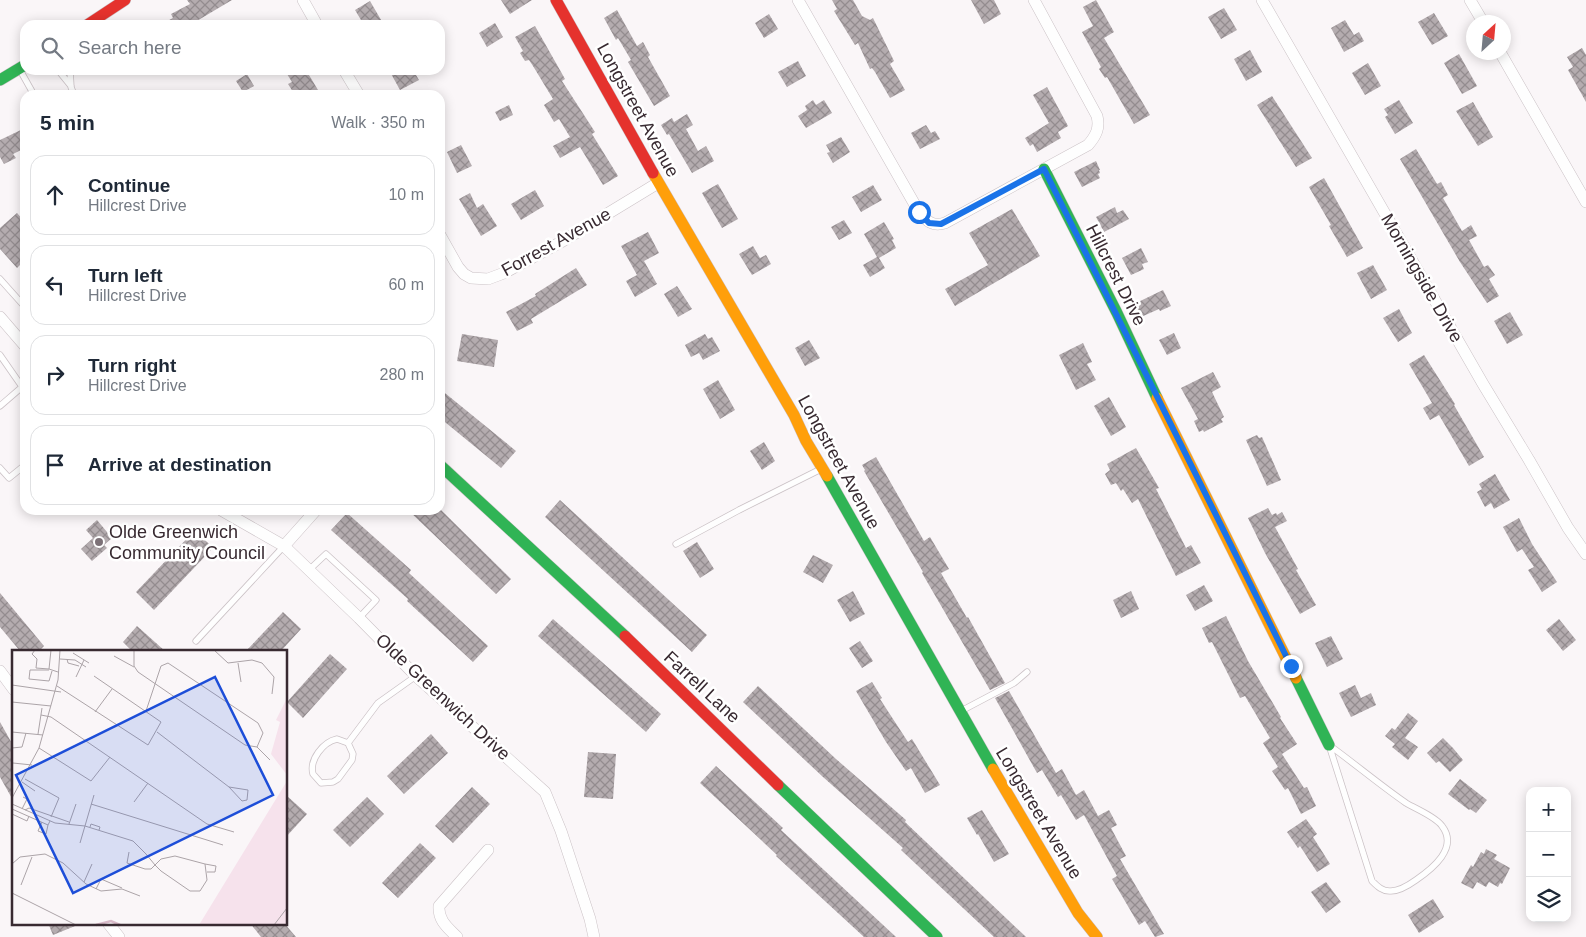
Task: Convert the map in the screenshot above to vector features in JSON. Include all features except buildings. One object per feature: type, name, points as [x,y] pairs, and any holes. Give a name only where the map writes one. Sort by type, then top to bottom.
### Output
[{"type":"street","points":[[95,20],[125,0]]},
{"type":"street","points":[[303,0],[315,20]]},
{"type":"street","name":"Longstreet Avenue","points":[[556,0],[658,182],[794,415],[806,441],[823,468],[959,712],[1063,889],[1078,913],[1097,937]]},
{"type":"street","points":[[798,0],[919,212],[929,223],[934,225],[945,223],[1088,145],[1094,138],[1098,129],[1098,120],[1036,1]]},
{"type":"street","name":"Morningside Drive","points":[[1262,0],[1483,384],[1568,528],[1586,554]]},
{"type":"street","points":[[1470,0],[1479,15]]},
{"type":"street","points":[[1505,60],[1586,202]]},
{"type":"street","points":[[0,80],[20,68]]},
{"type":"street","points":[[347,75],[356,90]]},
{"type":"street","name":"Hillcrest Drive","points":[[1044,169],[1330,745]]},
{"type":"street","name":"Forrest Avenue","points":[[445,244],[458,268],[464,274],[471,278],[488,279],[504,273],[561,242],[658,182]]},
{"type":"street","points":[[1,320],[20,339]]},
{"type":"street","name":"Farrell Lane","points":[[445,470],[552,568],[937,937]]},
{"type":"street","name":"Olde Greenwich Drive","points":[[230,515],[284,546],[416,676],[545,792],[561,831],[590,919],[594,937]]},
{"type":"street","points":[[284,546],[312,515]]},
{"type":"street","points":[[0,671],[12,687]]},
{"type":"street","points":[[456,937],[441,920],[438,913],[439,906],[488,850]]},
{"type":"street","points":[[109,924],[119,937]]},
{"type":"lane","points":[[25,75],[32,90]]},
{"type":"lane","points":[[62,75],[72,90]]},
{"type":"lane","points":[[70,75],[71,87]]},
{"type":"lane","points":[[0,279],[20,302]]},
{"type":"lane","points":[[0,355],[20,385]]},
{"type":"lane","points":[[0,406],[20,391]]},
{"type":"lane","points":[[0,468],[9,478],[20,469]]},
{"type":"lane","points":[[676,544],[823,468]]},
{"type":"lane","points":[[196,641],[284,546]]},
{"type":"lane","points":[[309,570],[326,554],[376,600],[359,618]]},
{"type":"lane","points":[[959,712],[1014,683],[1027,672]]},
{"type":"lane","points":[[348,743],[378,703],[416,676]]},
{"type":"lane","points":[[337,739],[348,743],[353,754],[352,760],[338,779],[327,784],[321,783],[312,774],[312,762],[326,744],[337,739]]},
{"type":"lane","points":[[1330,745],[1406,803],[1441,824],[1446,832],[1446,851],[1441,860],[1410,884],[1393,892],[1385,891],[1372,881],[1330,745]]},
{"type":"traffic: fast","points":[[0,80],[20,68]]},
{"type":"traffic: fast","points":[[1044,169],[1117,313],[1157,398]]},
{"type":"traffic: fast","points":[[445,470],[625,636]]},
{"type":"traffic: fast","points":[[827,476],[993,769]]},
{"type":"traffic: fast","points":[[1296,678],[1329,745]]},
{"type":"traffic: fast","points":[[778,785],[937,937]]},
{"type":"traffic: slow","points":[[653,173],[794,415],[806,441],[827,476]]},
{"type":"traffic: slow","points":[[1157,398],[1296,678]]},
{"type":"traffic: slow","points":[[993,769],[1078,913],[1097,937]]},
{"type":"traffic: jam","points":[[95,20],[125,0]]},
{"type":"traffic: jam","points":[[556,0],[653,173]]},
{"type":"traffic: jam","points":[[625,636],[778,785]]},
{"type":"place","name":"Olde Greenwich Community Council","points":[[99,542]]},
{"type":"route","points":[[919,212],[929,223],[934,225],[945,223],[1044,169],[1291,666]]}]
